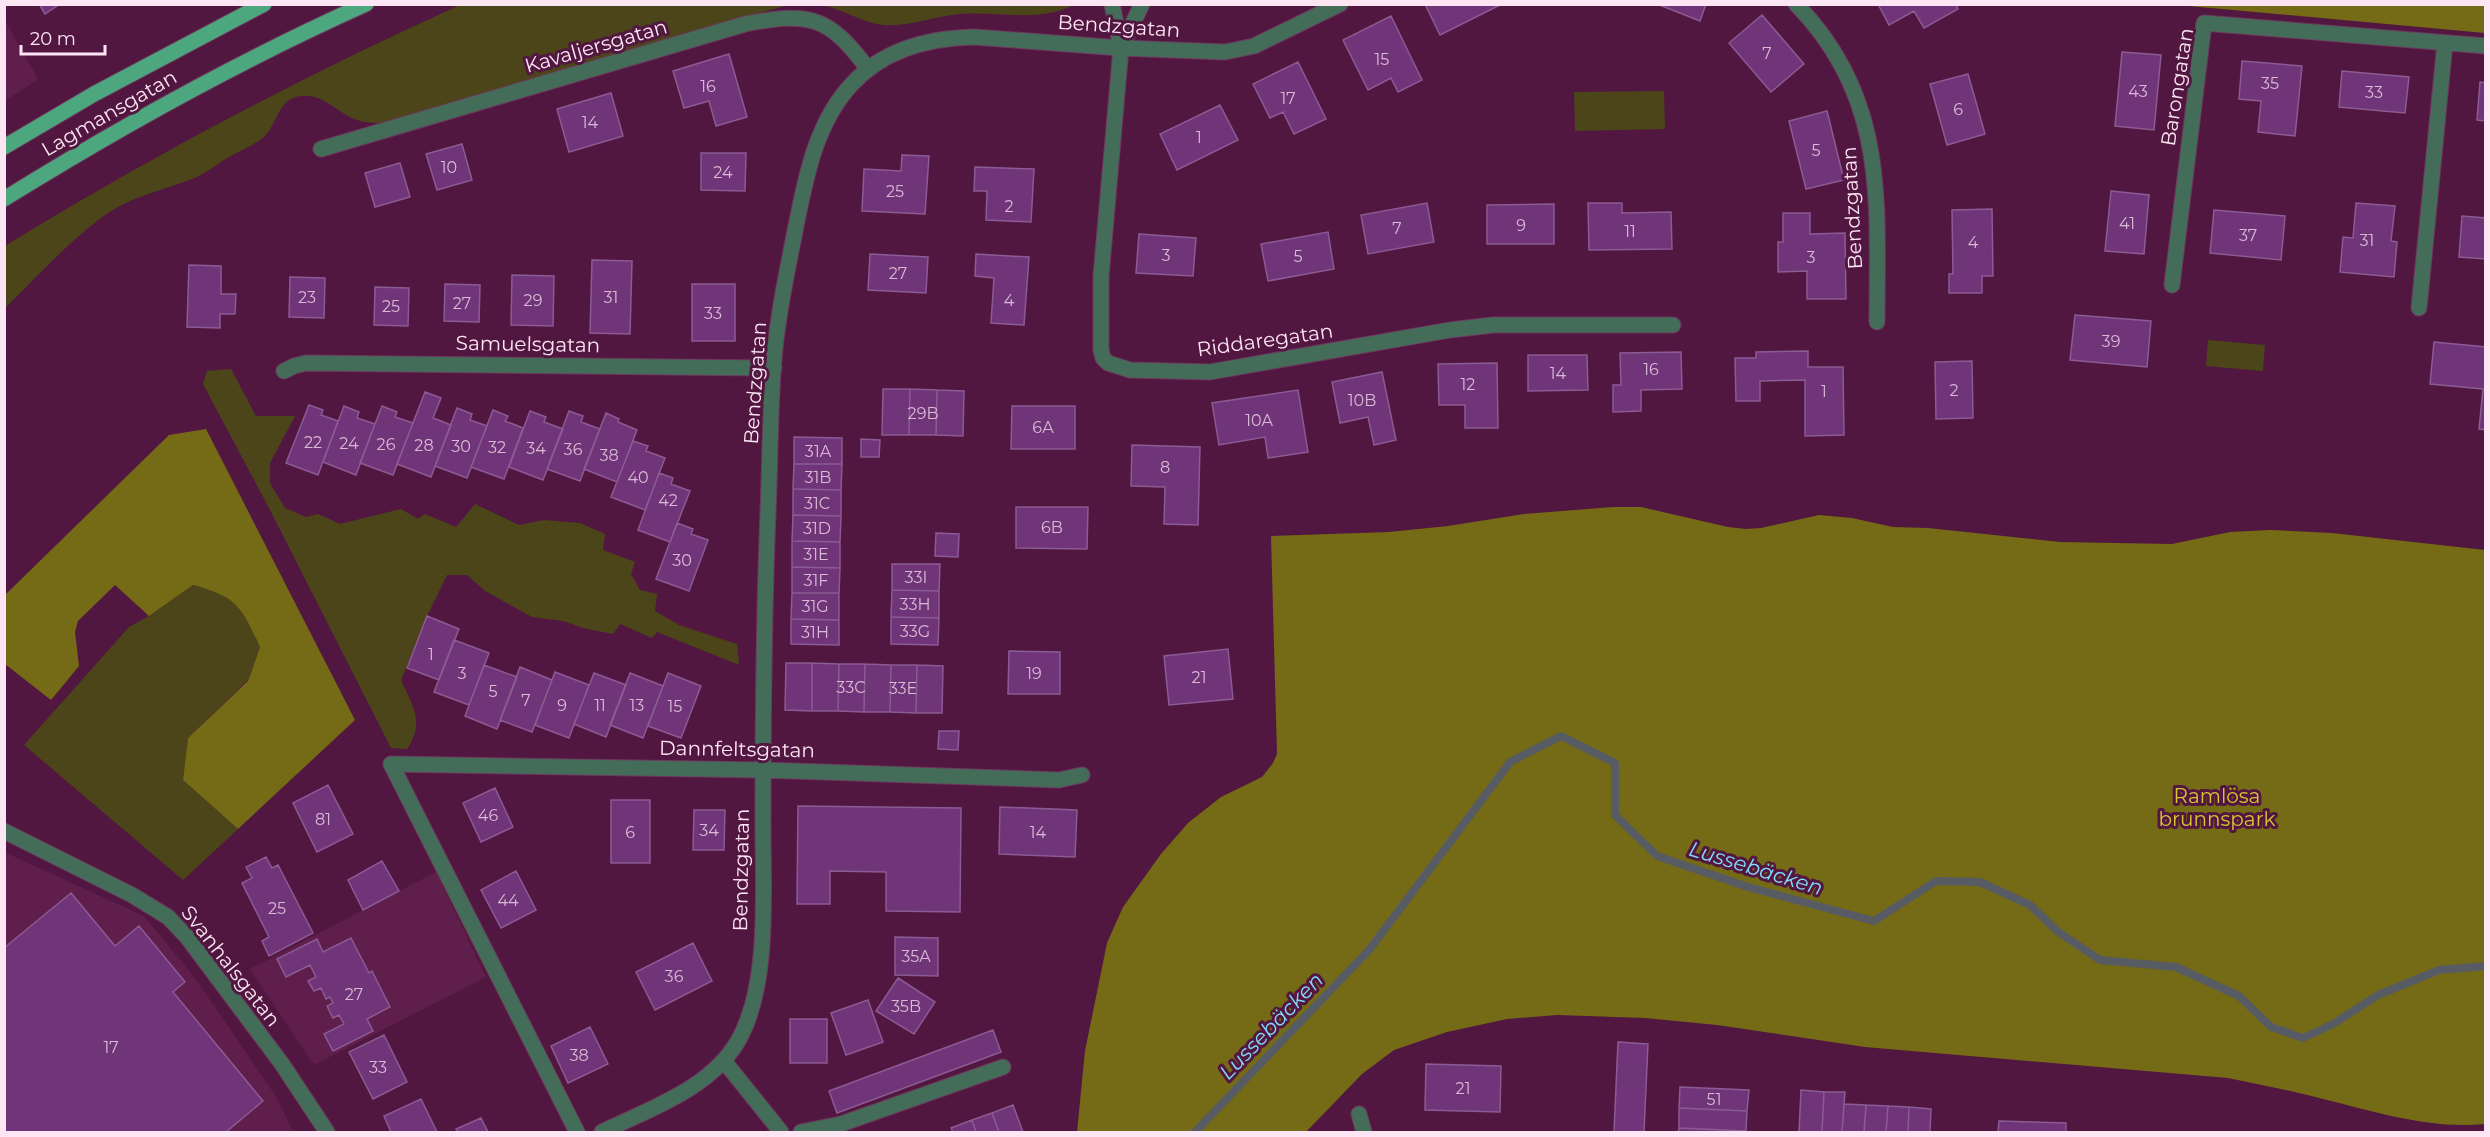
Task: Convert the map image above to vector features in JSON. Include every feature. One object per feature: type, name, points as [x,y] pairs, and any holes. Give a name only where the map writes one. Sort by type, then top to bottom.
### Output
[{"type":"main road","name":"Lagmansgatan","points":[[4,147],[94,94],[264,4]]},
{"type":"main road","name":"Lagmansgatan","points":[[4,199],[57,166],[190,91],[366,4]]},
{"type":"street","name":"Riddaregatan","points":[[1112,4],[1121,48],[1101,276],[1101,350],[1103,358],[1108,363],[1130,370],[1210,372],[1450,330],[1493,325],[1673,325]]},
{"type":"street","name":"Riddaregatan","points":[[1121,48],[1142,4]]},
{"type":"street","name":"Bendzgatan","points":[[602,1132],[688,1088],[724,1061],[737,1041],[756,991],[762,918],[764,608],[774,368],[787,276],[805,179],[814,150],[837,104],[850,85],[868,69],[892,53],[920,43],[948,38],[974,37],[1121,48],[1225,52],[1254,46],[1340,4]]},
{"type":"street","name":"Bendzgatan","points":[[1796,4],[1814,23],[1843,68],[1864,119],[1871,144],[1877,215],[1877,322]]},
{"type":"street","name":"Kavaljersgatan","points":[[321,149],[745,24],[782,17],[815,21],[836,32],[849,44],[868,69]]},
{"type":"street","name":"Barongatan","points":[[2172,285],[2204,23],[2486,46]]},
{"type":"street","points":[[2419,308],[2445,43]]},
{"type":"street","name":"Samuelsgatan","points":[[284,371],[306,363],[774,368]]},
{"type":"street","name":"Dannfeltsgatan","points":[[577,1132],[391,764],[763,770],[1059,780],[1082,775]]},
{"type":"street","name":"Svanhalsgatan","points":[[4,831],[132,895],[168,917],[187,937],[282,1064],[327,1132]]},
{"type":"street","points":[[724,1061],[782,1132]]},
{"type":"street","points":[[801,1132],[841,1124],[1003,1067]]},
{"type":"street","points":[[1359,1114],[1364,1132]]},
{"type":"shaded area","points":[[460,5],[788,5],[385,123],[354,119],[323,100],[309,96],[293,98],[281,108],[266,135],[255,143],[197,177],[135,199],[102,217],[58,255],[5,308],[5,246],[116,180],[228,118]]},
{"type":"shaded area","points":[[822,5],[1074,5],[1046,14],[975,13],[883,25],[868,22]]},
{"type":"shaded area","points":[[4,19],[38,79],[5,101],[4,101]]},
{"type":"shaded area","points":[[1664,91],[1665,129],[1575,131],[1574,92]]},
{"type":"shaded area","points":[[2208,340],[2265,345],[2263,371],[2206,366]]},
{"type":"shaded area","points":[[231,369],[256,416],[295,416],[270,463],[270,483],[285,508],[306,517],[318,514],[340,524],[401,509],[418,519],[425,514],[456,527],[475,504],[519,525],[544,520],[580,523],[605,534],[603,550],[635,562],[631,574],[640,590],[657,594],[655,611],[679,625],[737,644],[739,665],[657,632],[652,638],[620,624],[613,634],[563,621],[532,617],[485,591],[467,575],[447,575],[427,616],[401,680],[415,714],[415,731],[407,749],[391,748],[203,384],[207,371]]},
{"type":"shaded area","points":[[193,585],[220,594],[236,605],[248,622],[260,647],[248,680],[188,738],[183,780],[238,829],[183,880],[24,745],[129,627]]},
{"type":"shaded area","points":[[4,852],[144,916],[195,978],[277,1098],[293,1132],[5,1132]]},
{"type":"shaded area","points":[[436,872],[486,977],[314,1065],[250,969]]},
{"type":"green space","points":[[2178,5],[2485,5],[2485,33]]},
{"type":"green space","points":[[206,429],[355,720],[238,829],[183,780],[188,738],[248,681],[260,647],[248,622],[229,599],[193,585],[149,616],[115,585],[78,621],[75,632],[79,666],[51,700],[5,664],[5,595],[169,435]]},
{"type":"green space","name":"Ramlösa brunnspark","points":[[1641,507],[1746,529],[1761,528],[1819,515],[1852,518],[1893,527],[1928,528],[2060,542],[2172,544],[2230,532],[2270,530],[2332,533],[2485,550],[2485,1124],[2446,1124],[2408,1119],[2228,1078],[1865,1047],[1717,1025],[1645,1018],[1557,1015],[1507,1019],[1447,1032],[1394,1050],[1362,1074],[1306,1132],[1077,1132],[1085,1051],[1107,943],[1123,907],[1161,854],[1188,823],[1221,797],[1262,777],[1277,754],[1271,536],[1389,532],[1448,526],[1524,514]]},
{"type":"building","points":[[39,4],[60,4],[45,14]]},
{"type":"building","points":[[1425,4],[1502,4],[1440,35]]},
{"type":"building","points":[[1657,4],[1706,4],[1700,21]]},
{"type":"building","points":[[1878,4],[1956,4],[1958,9],[1924,28],[1914,11],[1889,25]]},
{"type":"building","points":[[1762,15],[1804,64],[1771,92],[1729,43]]},
{"type":"building","points":[[1391,16],[1422,80],[1398,92],[1391,78],[1368,90],[1343,40]]},
{"type":"building","points":[[2122,52],[2161,55],[2154,130],[2115,126]]},
{"type":"building","points":[[729,54],[747,117],[716,126],[709,101],[684,108],[673,71]]},
{"type":"building","points":[[2242,61],[2302,66],[2295,136],[2258,132],[2261,101],[2239,99]]},
{"type":"building","points":[[1298,62],[1326,119],[1294,134],[1283,112],[1270,118],[1253,84]]},
{"type":"building","points":[[2342,71],[2409,77],[2405,113],[2339,107]]},
{"type":"building","points":[[1968,74],[1985,134],[1947,145],[1930,84]]},
{"type":"building","points":[[2480,82],[2486,83],[2486,121],[2477,120]]},
{"type":"building","points":[[611,93],[623,136],[569,152],[557,109]]},
{"type":"building","points":[[1220,105],[1238,140],[1177,170],[1160,134]]},
{"type":"building","points":[[1827,111],[1844,180],[1806,189],[1789,121]]},
{"type":"building","points":[[462,144],[472,180],[437,190],[426,154]]},
{"type":"building","points":[[701,153],[746,153],[745,191],[701,190]]},
{"type":"building","points":[[902,155],[929,156],[925,214],[862,211],[864,169],[901,171]]},
{"type":"building","points":[[400,163],[410,197],[375,207],[365,173]]},
{"type":"building","points":[[975,167],[1034,169],[1031,222],[986,220],[987,191],[974,191]]},
{"type":"building","points":[[2111,191],[2149,195],[2144,254],[2105,251]]},
{"type":"building","points":[[1427,203],[1434,242],[1368,254],[1361,215]]},
{"type":"building","points":[[1588,203],[1622,203],[1622,213],[1671,212],[1672,249],[1589,250]]},
{"type":"building","points":[[2356,203],[2395,206],[2391,241],[2397,242],[2394,277],[2340,272],[2343,237],[2353,238]]},
{"type":"building","points":[[1554,204],[1554,244],[1487,244],[1487,205]]},
{"type":"building","points":[[1992,209],[1993,276],[1982,276],[1982,293],[1949,293],[1949,274],[1953,274],[1952,210]]},
{"type":"building","points":[[2214,210],[2285,216],[2281,260],[2210,253]]},
{"type":"building","points":[[1783,213],[1810,213],[1810,234],[1845,233],[1846,299],[1807,299],[1807,271],[1778,272],[1778,242],[1783,242]]},
{"type":"building","points":[[2462,216],[2486,218],[2486,259],[2459,257]]},
{"type":"building","points":[[1328,232],[1334,269],[1268,281],[1261,244]]},
{"type":"building","points":[[1139,234],[1196,238],[1193,276],[1136,273]]},
{"type":"building","points":[[870,254],[928,257],[926,293],[868,290]]},
{"type":"building","points":[[976,254],[1029,257],[1024,325],[991,323],[994,278],[975,276]]},
{"type":"building","points":[[592,260],[632,261],[630,334],[590,333]]},
{"type":"building","points":[[189,265],[221,266],[221,294],[236,294],[235,314],[220,314],[220,328],[187,327]]},
{"type":"building","points":[[512,275],[554,276],[553,326],[511,325]]},
{"type":"building","points":[[290,277],[325,278],[324,318],[289,317]]},
{"type":"building","points":[[445,284],[480,285],[479,322],[444,321]]},
{"type":"building","points":[[692,284],[735,284],[735,341],[692,341]]},
{"type":"building","points":[[375,287],[409,288],[408,326],[374,325]]},
{"type":"building","points":[[2075,315],[2151,321],[2147,367],[2070,360]]},
{"type":"building","points":[[2434,342],[2486,347],[2486,430],[2479,429],[2483,389],[2430,384]]},
{"type":"building","points":[[1808,351],[1808,367],[1843,367],[1844,435],[1805,436],[1805,380],[1760,381],[1760,401],[1736,401],[1735,358],[1756,358],[1756,352]]},
{"type":"building","points":[[1681,352],[1682,389],[1641,390],[1641,411],[1613,412],[1613,385],[1621,385],[1620,353]]},
{"type":"building","points":[[1528,355],[1587,355],[1588,390],[1528,391]]},
{"type":"building","points":[[1972,361],[1973,418],[1936,419],[1935,362]]},
{"type":"building","points":[[1497,363],[1498,428],[1465,428],[1465,405],[1439,405],[1438,364]]},
{"type":"building","points":[[1382,372],[1396,440],[1374,445],[1368,417],[1340,423],[1332,382]]},
{"type":"building","points":[[883,389],[910,389],[909,435],[882,435]]},
{"type":"building","points":[[910,389],[937,390],[936,435],[909,435]]},
{"type":"building","points":[[937,390],[964,391],[963,436],[936,435]]},
{"type":"building","points":[[1298,390],[1308,452],[1268,458],[1265,437],[1219,445],[1212,403]]},
{"type":"building","points":[[425,392],[441,398],[433,418],[451,425],[431,477],[397,464]]},
{"type":"building","points":[[309,405],[323,410],[321,415],[338,421],[318,475],[286,463]]},
{"type":"building","points":[[344,406],[359,412],[357,418],[375,424],[356,475],[323,462]]},
{"type":"building","points":[[382,406],[397,412],[395,417],[413,423],[393,475],[360,463]]},
{"type":"building","points":[[1012,406],[1075,406],[1075,449],[1011,449]]},
{"type":"building","points":[[457,408],[472,414],[470,420],[487,426],[467,478],[435,466]]},
{"type":"building","points":[[493,410],[508,416],[505,421],[523,428],[504,479],[471,467]]},
{"type":"building","points":[[530,411],[546,417],[544,422],[563,429],[543,480],[509,467]]},
{"type":"building","points":[[569,411],[583,416],[581,422],[600,429],[580,481],[547,469]]},
{"type":"building","points":[[606,413],[619,419],[618,422],[637,430],[617,482],[584,469]]},
{"type":"building","points":[[794,437],[842,438],[842,464],[794,464]]},
{"type":"building","points":[[861,439],[880,440],[879,457],[861,457]]},
{"type":"building","points":[[633,441],[648,446],[646,451],[665,458],[645,510],[611,497]]},
{"type":"building","points":[[1132,445],[1200,447],[1198,525],[1164,524],[1165,487],[1131,486]]},
{"type":"building","points":[[794,464],[842,464],[841,490],[793,489]]},
{"type":"building","points":[[659,473],[673,478],[671,484],[690,491],[670,542],[638,530]]},
{"type":"building","points":[[793,489],[841,490],[841,516],[793,515]]},
{"type":"building","points":[[1016,507],[1088,507],[1087,549],[1016,548]]},
{"type":"building","points":[[793,515],[841,516],[840,542],[792,541]]},
{"type":"building","points":[[677,523],[693,529],[691,534],[708,540],[689,591],[656,579]]},
{"type":"building","points":[[936,533],[959,534],[958,557],[935,556]]},
{"type":"building","points":[[792,541],[840,542],[840,568],[792,567]]},
{"type":"building","points":[[892,564],[940,564],[939,591],[892,590]]},
{"type":"building","points":[[792,567],[840,568],[839,593],[792,593]]},
{"type":"building","points":[[892,590],[939,591],[939,618],[891,617]]},
{"type":"building","points":[[792,593],[839,593],[839,620],[791,619]]},
{"type":"building","points":[[427,616],[459,629],[439,680],[407,668]]},
{"type":"building","points":[[891,617],[939,618],[938,645],[891,644]]},
{"type":"building","points":[[791,619],[839,620],[839,645],[791,644]]},
{"type":"building","points":[[454,640],[489,653],[469,705],[434,692]]},
{"type":"building","points":[[1228,649],[1233,699],[1169,705],[1164,656]]},
{"type":"building","points":[[1009,651],[1060,652],[1060,694],[1008,694]]},
{"type":"building","points":[[786,663],[812,663],[812,711],[785,710]]},
{"type":"building","points":[[812,663],[839,664],[838,711],[812,711]]},
{"type":"building","points":[[839,664],[865,664],[864,712],[838,711]]},
{"type":"building","points":[[865,664],[891,665],[890,712],[864,712]]},
{"type":"building","points":[[484,665],[517,677],[497,729],[465,716]]},
{"type":"building","points":[[891,665],[917,665],[916,713],[890,712]]},
{"type":"building","points":[[917,665],[943,666],[942,713],[916,713]]},
{"type":"building","points":[[520,667],[552,680],[532,732],[500,720]]},
{"type":"building","points":[[555,672],[589,685],[569,738],[535,725]]},
{"type":"building","points":[[594,673],[626,685],[606,737],[574,724]]},
{"type":"building","points":[[630,673],[663,686],[643,738],[610,725]]},
{"type":"building","points":[[668,673],[701,686],[681,738],[648,726]]},
{"type":"building","points":[[939,731],[959,731],[958,750],[938,749]]},
{"type":"building","points":[[328,785],[353,834],[317,852],[293,803]]},
{"type":"building","points":[[495,788],[513,827],[481,842],[463,803]]},
{"type":"building","points":[[611,800],[650,800],[650,863],[611,863]]},
{"type":"building","points":[[798,806],[961,808],[960,912],[886,911],[886,872],[830,871],[830,904],[797,904]]},
{"type":"building","points":[[1000,807],[1077,810],[1075,857],[999,854]]},
{"type":"building","points":[[694,810],[725,810],[724,850],[693,850]]},
{"type":"building","points":[[266,857],[272,868],[278,865],[313,933],[269,956],[262,941],[269,937],[242,883],[252,878],[246,867]]},
{"type":"building","points":[[382,861],[399,891],[363,910],[348,880]]},
{"type":"building","points":[[516,871],[536,910],[501,928],[481,890]]},
{"type":"building","points":[[71,893],[115,946],[139,926],[185,982],[173,992],[263,1101],[226,1132],[4,1132],[4,948]]},
{"type":"building","points":[[895,937],[938,938],[938,976],[895,975]]},
{"type":"building","points":[[351,938],[369,973],[372,971],[390,1007],[367,1019],[373,1031],[333,1051],[324,1034],[344,1024],[339,1015],[333,1018],[327,1006],[333,1003],[330,997],[326,999],[321,988],[314,991],[308,981],[316,977],[310,965],[286,977],[277,959],[317,939],[323,952]]},
{"type":"building","points":[[693,943],[712,981],[655,1010],[636,972]]},
{"type":"building","points":[[898,978],[935,1002],[914,1034],[876,1011]]},
{"type":"building","points":[[868,1000],[883,1042],[846,1055],[831,1013]]},
{"type":"building","points":[[790,1019],[827,1019],[827,1063],[790,1063]]},
{"type":"building","points":[[590,1027],[608,1064],[568,1083],[551,1046]]},
{"type":"building","points":[[993,1030],[1001,1052],[837,1113],[829,1091]]},
{"type":"building","points":[[384,1035],[407,1082],[373,1099],[349,1052]]},
{"type":"building","points":[[1618,1042],[1648,1044],[1644,1132],[1614,1132]]},
{"type":"building","points":[[1426,1064],[1501,1066],[1500,1112],[1425,1110]]},
{"type":"building","points":[[1680,1087],[1749,1090],[1747,1111],[1679,1108]]},
{"type":"building","points":[[1801,1090],[1824,1092],[1822,1132],[1799,1132]]},
{"type":"building","points":[[1824,1092],[1845,1092],[1842,1132],[1822,1132]]},
{"type":"building","points":[[421,1099],[437,1132],[391,1132],[384,1116]]},
{"type":"building","points":[[1844,1104],[1866,1105],[1864,1132],[1842,1132]]},
{"type":"building","points":[[1013,1105],[1023,1132],[999,1132],[992,1113]]},
{"type":"building","points":[[1866,1105],[1888,1106],[1886,1132],[1864,1132]]},
{"type":"building","points":[[1888,1106],[1909,1107],[1908,1132],[1886,1132]]},
{"type":"building","points":[[1909,1107],[1931,1109],[1930,1132],[1908,1132]]},
{"type":"building","points":[[1679,1108],[1747,1111],[1746,1131],[1679,1128]]},
{"type":"building","points":[[992,1113],[999,1132],[976,1132],[972,1120]]},
{"type":"building","points":[[481,1118],[488,1132],[458,1132],[456,1129]]},
{"type":"building","points":[[972,1120],[976,1132],[953,1132],[951,1128]]},
{"type":"building","points":[[1999,1121],[2066,1123],[2066,1132],[1998,1132]]},
{"type":"building","points":[[1679,1128],[1746,1131],[1746,1132],[1678,1132]]},
{"type":"waterway","name":"Lussebäcken","points":[[1195,1132],[1369,950],[1510,762],[1561,736],[1615,763],[1615,815],[1657,856],[1748,887],[1874,921],[1936,881],[1980,882],[2030,905],[2057,931],[2100,960],[2176,967],[2239,996],[2271,1027],[2303,1038],[2333,1024],[2378,995],[2439,970],[2486,966]]}]
